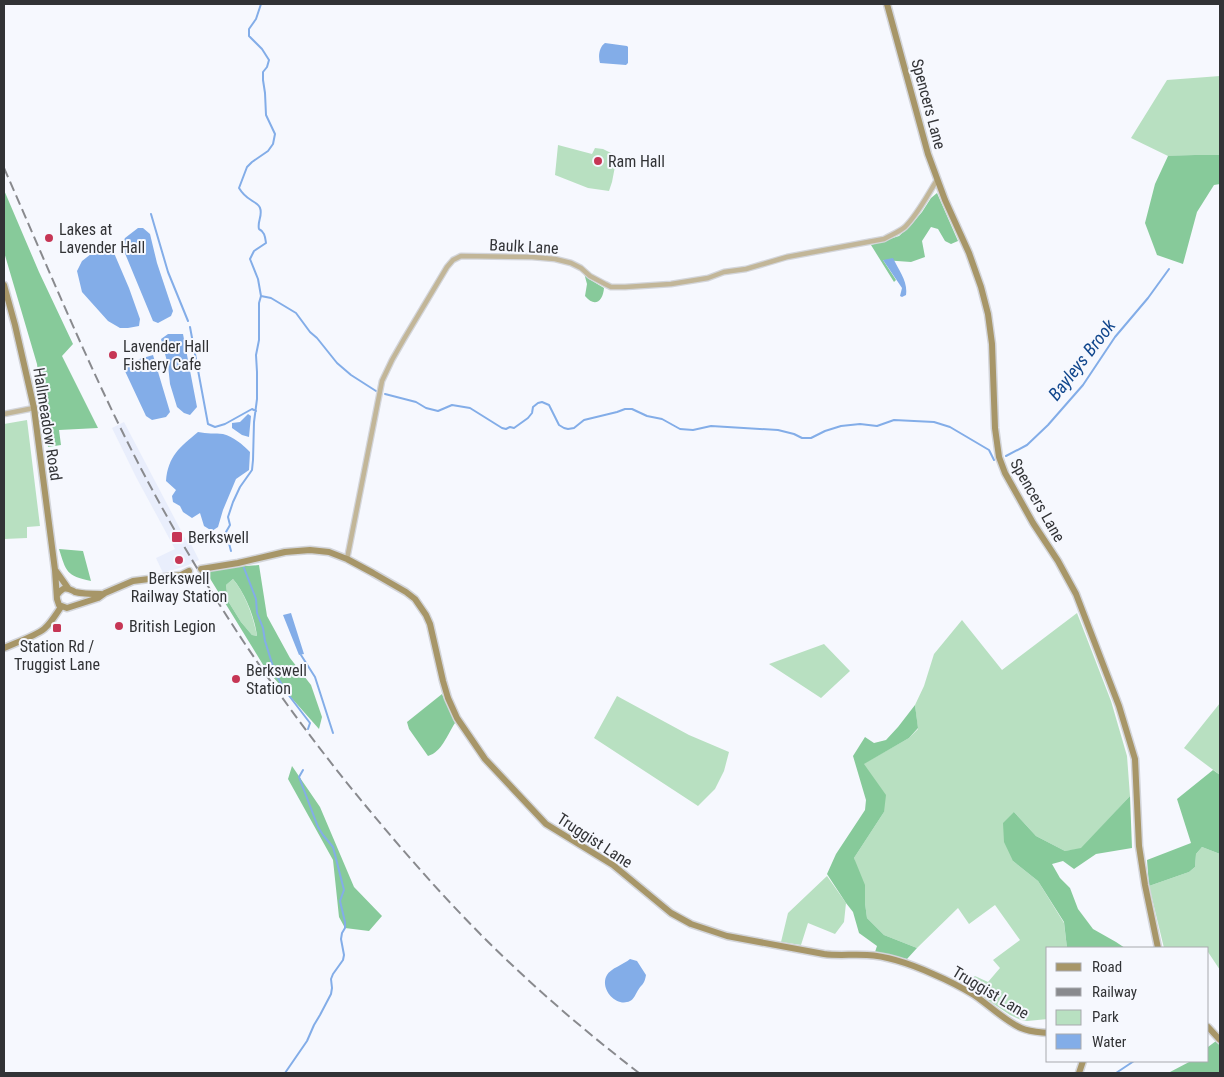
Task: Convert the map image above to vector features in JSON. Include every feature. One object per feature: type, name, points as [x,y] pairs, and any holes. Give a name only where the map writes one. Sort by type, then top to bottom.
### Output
[{"type":"street","name":"Spencers Lane","points":[[888,4],[928,154],[937,180],[969,253],[988,314],[992,344],[995,428],[999,457],[1004,473],[1076,594],[1118,706],[1134,759],[1139,846],[1158,947]]},
{"type":"street","name":"Baulk Lane","points":[[347,559],[382,381],[422,307],[447,267],[454,260],[461,256],[556,259],[572,263],[590,276],[611,286],[625,287],[671,284],[708,278],[724,272],[746,269],[787,257],[884,239],[897,233],[904,227],[920,208],[937,180]]},
{"type":"street","name":"Hallmeadow Road","points":[[4,284],[34,408],[57,595]]},
{"type":"street","points":[[4,414],[34,408]]},
{"type":"street","name":"Truggist Lane","points":[[201,569],[285,552],[310,550],[329,552],[374,573],[415,599],[426,615],[430,624],[448,698],[457,718],[485,759],[546,824],[613,865],[648,896],[671,913],[692,924],[727,936],[838,956],[868,955],[896,960],[932,973],[972,994],[1022,1029],[1046,1033]]},
{"type":"street","name":"Hallmeadow Road","points":[[55,570],[71,590]]},
{"type":"street","points":[[105,593],[96,594],[63,589],[57,595],[61,606],[67,608],[98,598],[133,581],[181,575],[189,571]]},
{"type":"street","points":[[71,590],[77,599],[74,605]]},
{"type":"street","points":[[4,648],[43,630],[61,606]]},
{"type":"street","points":[[1209,1028],[1220,1040]]},
{"type":"shaded area","points":[[124,422],[188,544],[191,544],[199,560],[163,573],[156,558],[175,549],[112,428]]},
{"type":"green space","points":[[1220,76],[1220,155],[1168,156],[1131,138],[1167,80]]},
{"type":"green space","points":[[558,145],[592,154],[595,148],[603,149],[617,156],[609,191],[588,188],[555,175]]},
{"type":"green space","points":[[1220,155],[1220,184],[1214,185],[1197,212],[1183,264],[1157,255],[1145,223],[1155,184],[1168,156]]},
{"type":"green space","points":[[4,190],[39,272],[73,344],[62,356],[98,428],[59,430],[61,445],[48,447],[37,364],[4,252]]},
{"type":"green space","points":[[937,193],[958,241],[951,244],[945,241],[938,229],[931,227],[922,241],[925,257],[911,262],[883,260],[896,280],[894,282],[871,245],[899,236],[911,225],[931,198]]},
{"type":"green space","points":[[584,273],[589,279],[604,288],[602,296],[598,301],[592,302],[585,296],[587,284]]},
{"type":"green space","points":[[27,420],[40,526],[27,527],[27,538],[4,539],[4,424]]},
{"type":"green space","points":[[59,549],[83,551],[91,581],[76,577],[68,571],[63,563]]},
{"type":"green space","points":[[259,565],[267,616],[290,658],[311,685],[322,717],[319,729],[265,668],[206,572]],"holes":[[[233,579],[242,591],[249,606],[257,636],[252,635],[241,622],[228,601],[226,585]]]},
{"type":"green space","points":[[233,579],[242,592],[248,606],[257,636],[252,635],[241,622],[228,601],[226,585]]},
{"type":"green space","points":[[1077,613],[1111,701],[1127,756],[1130,796],[1081,849],[1065,851],[1036,836],[1014,812],[1013,861],[1038,881],[1064,923],[1067,947],[1046,947],[1046,1019],[1021,1020],[1010,1015],[967,986],[975,976],[988,982],[1000,968],[993,960],[1020,940],[995,905],[969,924],[958,908],[917,948],[884,935],[867,918],[854,858],[884,812],[863,764],[909,738],[918,729],[915,705],[924,686],[934,654],[962,620],[1002,670]]},
{"type":"green space","points":[[824,644],[850,671],[821,698],[769,664]]},
{"type":"green space","points":[[442,694],[455,723],[441,747],[428,756],[409,729],[407,722]]},
{"type":"green space","points":[[617,696],[689,735],[729,752],[724,771],[715,789],[698,806],[594,738]]},
{"type":"green space","points":[[1220,703],[1220,775],[1184,748]]},
{"type":"green space","points":[[915,705],[918,728],[909,738],[864,764],[886,795],[884,812],[854,858],[865,885],[867,918],[884,935],[917,948],[907,959],[875,952],[877,946],[859,933],[853,912],[827,874],[836,854],[865,810],[866,800],[853,756],[865,737],[874,743],[886,740]]},
{"type":"green space","points":[[292,766],[320,807],[354,887],[382,916],[369,931],[345,928],[339,917],[333,860],[288,779]]},
{"type":"green space","points":[[1213,770],[1220,775],[1220,854],[1202,847],[1196,854],[1195,867],[1189,872],[1149,886],[1147,860],[1191,843],[1177,799]]},
{"type":"green space","points":[[1130,796],[1132,848],[1096,854],[1074,869],[1063,861],[1052,864],[1060,878],[1070,888],[1078,909],[1093,929],[1124,947],[1067,947],[1064,922],[1038,881],[1013,861],[1004,842],[1003,823],[1014,812],[1036,836],[1065,851],[1081,848]]},
{"type":"green space","points":[[1202,847],[1220,854],[1220,970],[1209,954],[1209,947],[1164,947],[1149,886],[1189,872],[1195,867],[1196,854]]},
{"type":"green space","points":[[827,876],[846,903],[844,922],[835,934],[808,923],[801,945],[781,942],[788,913]]},
{"type":"green space","points":[[1216,1041],[1220,1046],[1220,1073],[1142,1073],[1170,1072],[1189,1062],[1209,1062],[1209,1046]]},
{"type":"water","points":[[605,43],[627,46],[628,63],[626,65],[600,63],[601,47]]},
{"type":"water","points":[[138,228],[143,228],[150,234],[157,263],[173,311],[171,316],[158,323],[153,321],[122,244],[125,238]]},
{"type":"water","points":[[107,246],[114,253],[129,288],[140,319],[139,326],[120,328],[108,321],[82,292],[77,271],[82,261],[100,247]]},
{"type":"water","points":[[893,258],[906,285],[906,295],[902,297],[900,296],[902,288],[883,260]]},
{"type":"water","points":[[168,334],[183,334],[197,407],[190,415],[177,407],[170,384],[168,365],[161,339]]},
{"type":"water","points":[[153,355],[170,412],[166,417],[152,420],[146,416],[124,369],[126,363]]},
{"type":"water","points":[[248,414],[251,416],[249,437],[242,435],[232,428],[232,423],[240,422]]},
{"type":"water","points":[[198,432],[227,435],[238,441],[250,452],[249,470],[236,479],[218,527],[212,531],[204,526],[200,513],[192,518],[173,502],[172,496],[176,490],[166,481],[172,458]]},
{"type":"water","points":[[291,613],[304,654],[299,655],[283,615]]},
{"type":"water","points":[[630,959],[637,961],[646,975],[644,983],[630,1001],[619,1002],[610,996],[605,986],[605,980],[611,971]]},
{"type":"waterway","name":"Bayleys Brook","points":[[231,551],[226,532],[230,525],[228,517],[240,487],[252,470],[257,399],[256,355],[259,340],[259,303],[261,296],[258,279],[250,259],[254,251],[266,243],[264,233],[259,229],[261,211],[257,204],[241,192],[239,188],[247,167],[268,151],[273,144],[275,134],[266,115],[263,80],[263,72],[269,60],[262,49],[249,36],[249,29],[256,19],[261,4]]},
{"type":"waterway","points":[[151,214],[168,272],[188,321]]},
{"type":"waterway","name":"Bayleys Brook","points":[[1006,456],[1027,445],[1048,425],[1083,385],[1115,337],[1148,298],[1169,269]]},
{"type":"waterway","name":"Bayleys Brook","points":[[261,296],[271,298],[296,313],[337,363],[351,375],[376,391]]},
{"type":"waterway","points":[[190,327],[208,424],[215,427],[225,424],[252,409],[256,411]]},
{"type":"waterway","name":"Bayleys Brook","points":[[385,394],[416,402],[426,408],[438,411],[452,405],[470,408],[506,429],[514,428],[528,418],[532,413],[533,407],[542,402],[549,405],[559,425],[568,429],[574,428],[584,420],[625,409],[632,409],[647,416],[662,419],[680,429],[693,430],[711,426],[778,430],[802,438],[811,438],[841,426],[860,424],[877,426],[894,420],[934,422],[950,427],[989,450],[994,460]]},
{"type":"waterway","points":[[244,568],[256,599],[257,613],[275,673],[287,693],[310,723],[308,729]]},
{"type":"waterway","points":[[301,655],[315,677],[333,733]]},
{"type":"waterway","points":[[285,1073],[307,1041],[331,994],[331,979],[343,960],[344,955],[341,939],[345,922],[340,901],[344,890],[333,847],[318,827],[299,777],[303,770]]},
{"type":"waterway","points":[[1116,1073],[1132,1062]]},
{"type":"railway","points":[[4,168],[90,364],[127,442],[196,567],[278,692],[370,811],[421,870],[492,946],[542,993],[639,1073]]},
{"type":"place","name":"Ram Hall","points":[[598,161]]},
{"type":"place","name":"Lakes at Lavender Hall","points":[[49,238]]},
{"type":"place","name":"Lavender Hall Fishery Cafe","points":[[113,355]]},
{"type":"place","name":"Berkswell","points":[[177,537]]},
{"type":"place","name":"Berkswell Railway Station","points":[[179,560]]},
{"type":"place","name":"British Legion","points":[[119,626]]},
{"type":"place","name":"Station Rd / Truggist Lane","points":[[57,628]]},
{"type":"place","name":"Berkswell Station","points":[[236,679]]}]
